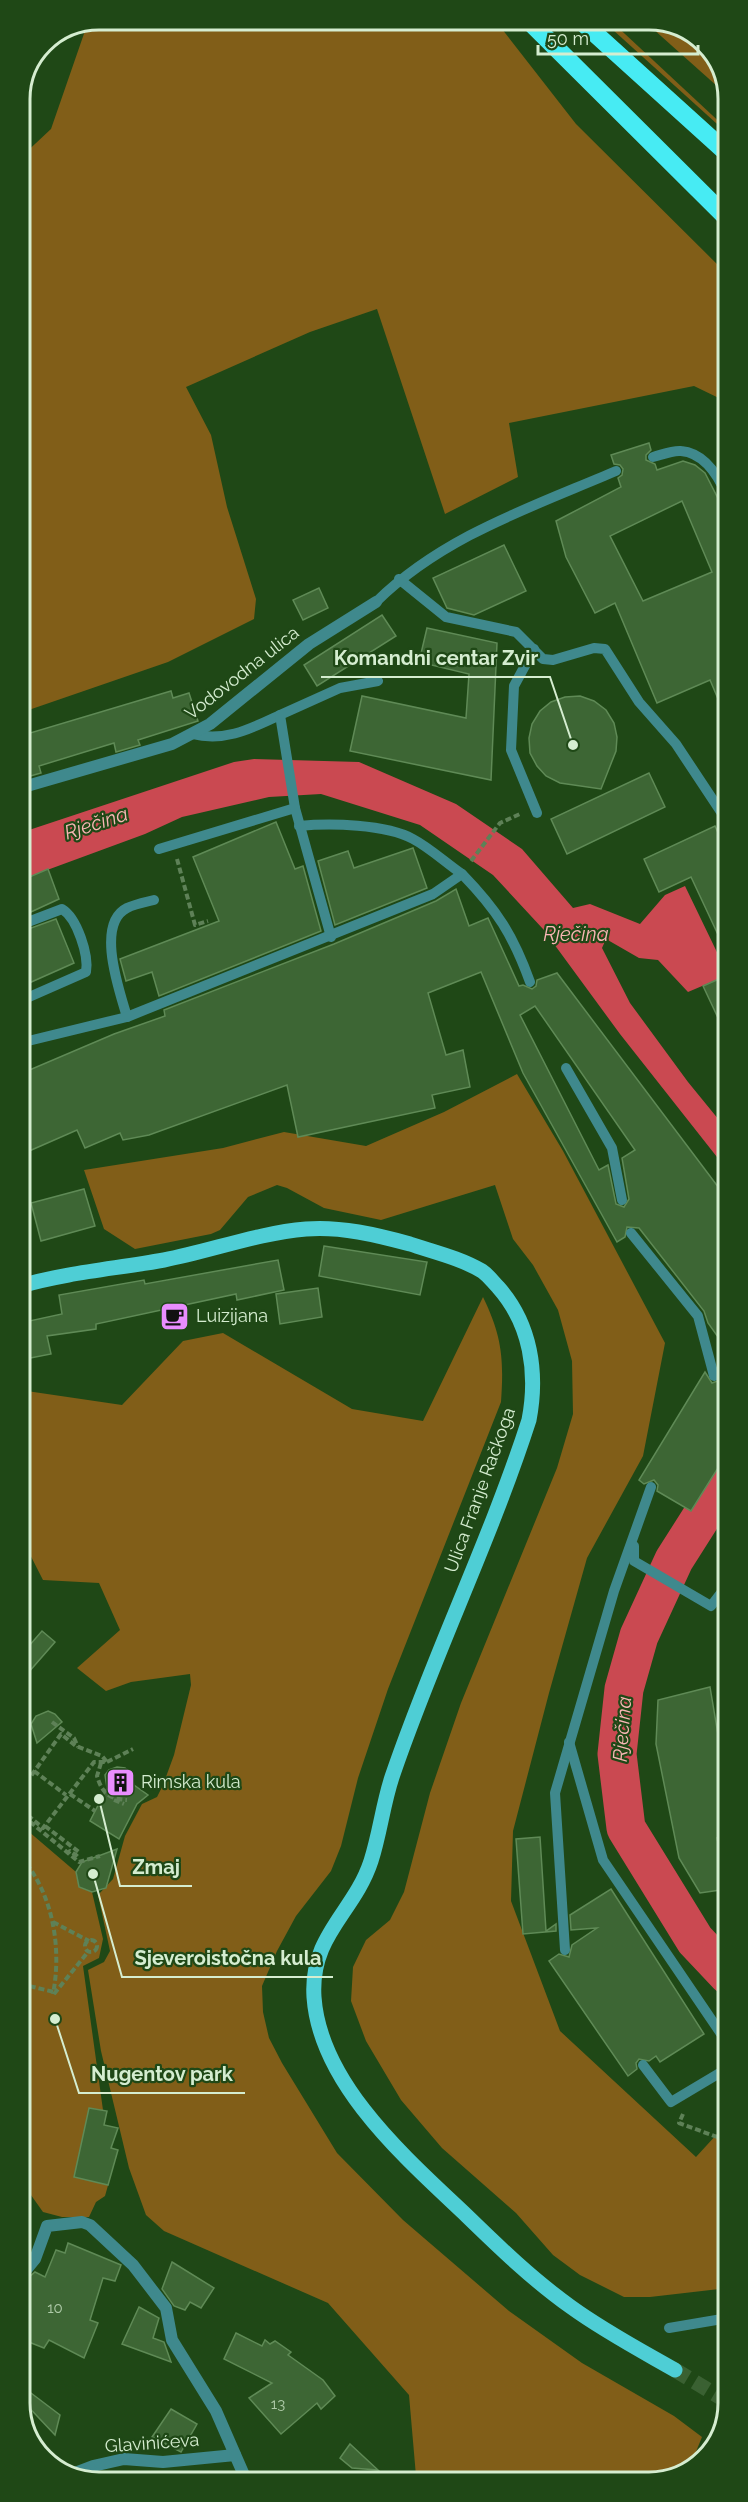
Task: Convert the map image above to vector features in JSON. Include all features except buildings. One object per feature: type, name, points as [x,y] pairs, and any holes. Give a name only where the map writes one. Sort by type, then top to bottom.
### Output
[{"type":"highway","points":[[538,30],[718,209]]},
{"type":"highway","points":[[591,30],[718,145]]},
{"type":"main road","name":"Ulica Franje Račkoga","points":[[30,1283],[65,1274],[207,1252],[263,1236],[307,1228],[344,1230],[391,1239],[454,1257],[484,1272],[516,1312],[531,1356],[534,1381],[529,1420],[391,1779],[369,1866],[353,1897],[327,1933],[318,1959],[314,1986],[318,2024],[347,2084],[376,2127],[418,2171],[539,2284],[582,2315],[675,2370]]},
{"type":"street","name":"Vodovodna ulica","points":[[30,785],[172,744],[192,734],[309,644],[376,602]]},
{"type":"street","points":[[30,2265],[35,2259],[47,2226],[82,2222],[103,2235],[133,2265],[166,2308],[172,2340],[216,2411],[243,2472]]},
{"type":"street","name":"Glavinićeva","points":[[82,2470],[124,2459],[163,2462],[235,2455]]},
{"type":"lane","points":[[653,457],[681,451],[700,458],[718,475]]},
{"type":"lane","points":[[376,602],[399,579],[466,535],[616,471]]},
{"type":"lane","points":[[399,579],[446,617],[516,632],[543,658],[553,660],[594,648],[605,649],[639,702],[676,744],[718,807]]},
{"type":"lane","points":[[534,649],[514,686],[511,750],[537,813]]},
{"type":"lane","points":[[192,734],[213,739],[252,729],[340,688],[378,681]]},
{"type":"lane","points":[[280,715],[299,826],[331,937]]},
{"type":"lane","points":[[159,849],[295,808]]},
{"type":"lane","points":[[299,826],[321,824],[369,827],[412,838],[462,874],[504,923],[517,945],[530,982]]},
{"type":"lane","points":[[30,1041],[127,1017],[331,937],[433,894],[462,874]]},
{"type":"lane","points":[[127,1017],[111,959],[111,936],[117,919],[125,908],[154,900]]},
{"type":"lane","points":[[30,921],[62,909],[69,914],[88,961],[86,972],[30,997]]},
{"type":"lane","points":[[566,1068],[612,1148],[622,1200]]},
{"type":"lane","points":[[631,1233],[698,1316],[714,1376]]},
{"type":"lane","points":[[565,1950],[555,1793],[614,1591],[651,1488]]},
{"type":"lane","points":[[635,1535],[634,1561],[711,1606],[718,1597]]},
{"type":"lane","points":[[569,1742],[603,1860],[718,2028]]},
{"type":"lane","points":[[643,2065],[671,2102],[718,2074]]},
{"type":"lane","points":[[669,2328],[718,2320]]},
{"type":"path","points":[[462,874],[500,823],[517,814],[537,813]]},
{"type":"path","points":[[173,844],[195,925],[208,921]]},
{"type":"path","points":[[52,1722],[74,1738],[78,1746]]},
{"type":"path","points":[[30,1777],[61,1734],[78,1746],[102,1756],[104,1763],[98,1776],[100,1784],[111,1798],[126,1802]]},
{"type":"path","points":[[45,1826],[94,1762],[104,1763],[123,1756],[133,1749]]},
{"type":"path","points":[[34,1771],[95,1812]]},
{"type":"path","points":[[30,1818],[79,1852],[76,1855],[69,1852]]},
{"type":"path","points":[[30,1821],[79,1862],[100,1856]]},
{"type":"path","points":[[30,1871],[39,1885],[52,1922],[56,1958],[54,1992]]},
{"type":"path","points":[[52,1922],[89,1941],[96,1942],[98,1948],[93,1952],[88,1952],[54,1992]]},
{"type":"path","points":[[88,1952],[85,1946],[89,1941]]},
{"type":"path","points":[[30,1986],[54,1992]]},
{"type":"path","points":[[679,2123],[718,2137]]},
{"type":"shaded area","points":[[503,30],[576,124],[718,265],[718,398],[694,386],[509,423],[518,477],[445,514],[377,309],[310,332],[186,387],[211,435],[227,507],[256,599],[254,619],[168,662],[30,710],[30,149],[51,129],[85,31]]},
{"type":"shaded area","points":[[613,30],[621,30],[718,121],[718,125]]},
{"type":"shaded area","points":[[654,30],[676,35],[695,47],[709,64],[717,86]]},
{"type":"shaded area","points":[[517,1074],[563,1151],[665,1343],[643,1456],[587,1558],[549,1693],[513,1831],[511,1901],[560,2031],[696,2157],[718,2133],[718,2289],[650,2297],[624,2297],[580,2275],[553,2255],[516,2213],[442,2148],[401,2100],[366,2041],[351,2001],[353,1967],[366,1940],[390,1920],[404,1892],[430,1793],[461,1703],[557,1468],[573,1414],[572,1361],[558,1310],[533,1265],[513,1239],[495,1185],[381,1220],[324,1208],[277,1185],[248,1197],[220,1230],[211,1234],[135,1249],[104,1229],[84,1170],[223,1148],[284,1132],[366,1146],[444,1112]]},
{"type":"shaded area","points":[[483,1297],[498,1336],[502,1360],[501,1402],[388,1689],[358,1778],[341,1846],[331,1871],[296,1916],[277,1951],[262,1986],[263,2012],[269,2038],[282,2063],[337,2153],[403,2220],[509,2311],[582,2363],[674,2416],[702,2437],[695,2454],[676,2467],[663,2471],[416,2472],[409,2395],[328,2303],[164,2231],[146,2215],[129,2168],[101,2051],[88,1970],[104,1962],[110,1951],[98,1895],[113,1879],[125,1836],[142,1804],[157,1797],[163,1785],[174,1755],[191,1685],[190,1674],[131,1682],[106,1691],[77,1668],[120,1630],[99,1583],[43,1580],[30,1555],[30,1391],[122,1405],[183,1341],[223,1333],[352,1409],[423,1421]]},
{"type":"shaded area","points":[[30,1833],[76,1872],[79,1887],[92,1892],[103,1939],[99,1958],[83,1966],[103,2110],[107,2112],[104,2125],[118,2128],[111,2148],[118,2150],[105,2196],[96,2202],[89,2217],[62,2217],[43,2212],[30,2194]]},
{"type":"water","name":"Rječina","points":[[254,759],[359,762],[456,804],[522,849],[573,908],[590,904],[640,924],[665,895],[685,886],[718,954],[718,979],[688,992],[658,960],[639,958],[606,939],[602,948],[630,1003],[718,1119],[718,1158],[620,1034],[543,929],[493,875],[420,825],[321,794],[269,797],[182,817],[145,834],[30,876],[30,830],[234,762]]},
{"type":"waterway","name":"Rječina","points":[[718,1491],[674,1560],[639,1636],[624,1689],[617,1754],[626,1828],[695,1940],[718,1964]]},
{"type":"tunnel","points":[[675,2370],[718,2396]]},
{"type":"place","name":"Komandni centar Zvir","points":[[573,745]]},
{"type":"place","name":"Luizijana","points":[[175,1316]]},
{"type":"place","name":"Rimska kula","points":[[120,1782]]},
{"type":"place","name":"Zmaj","points":[[99,1799]]},
{"type":"place","name":"Sjeveroistočna kula","points":[[93,1874]]},
{"type":"place","name":"Nugentov park","points":[[55,2019]]}]
